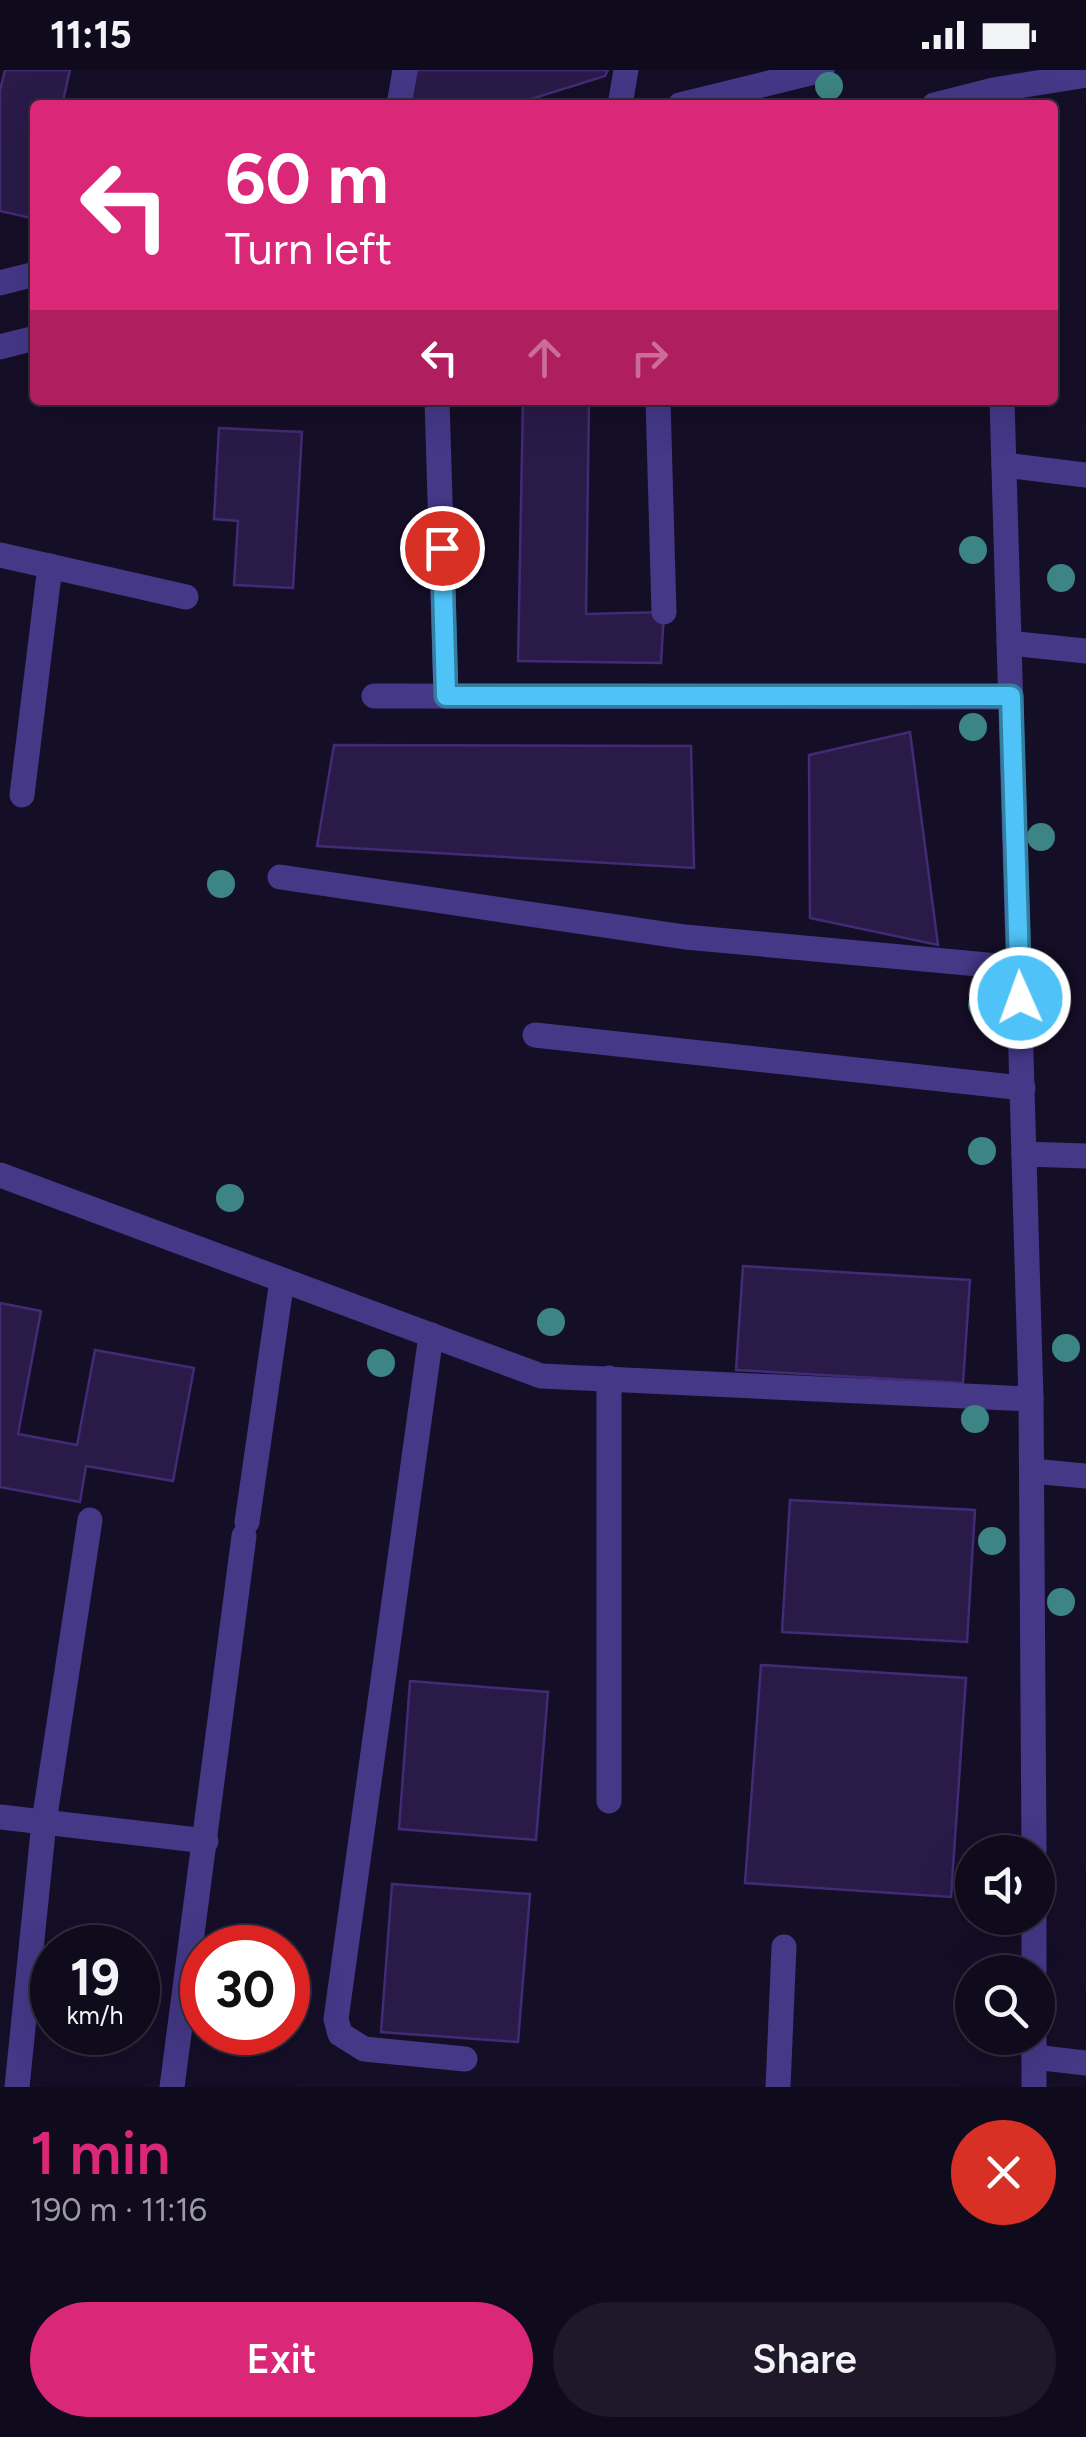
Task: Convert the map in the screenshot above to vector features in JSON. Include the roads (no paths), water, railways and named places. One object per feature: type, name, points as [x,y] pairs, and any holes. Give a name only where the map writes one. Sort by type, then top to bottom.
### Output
[{"type":"street","points":[[400,100],[404,70]]},
{"type":"street","points":[[621,100],[626,70]]},
{"type":"street","points":[[699,100],[811,71]]},
{"type":"street","points":[[951,100],[993,88],[1086,75]]},
{"type":"street","points":[[0,283],[30,275]]},
{"type":"street","points":[[0,346],[30,339]]},
{"type":"street","points":[[437,405],[446,696]]},
{"type":"street","points":[[658,405],[664,612]]},
{"type":"street","points":[[1002,405],[1031,1398],[1034,1835]]},
{"type":"street","points":[[1004,465],[1086,475]]},
{"type":"street","points":[[0,554],[186,597]]},
{"type":"street","points":[[22,795],[50,566]]},
{"type":"street","points":[[1010,644],[1086,651]]},
{"type":"street","points":[[374,696],[1011,696]]},
{"type":"street","points":[[280,878],[685,937],[1020,968]]},
{"type":"street","points":[[535,1035],[1023,1088]]},
{"type":"street","points":[[1024,1154],[1086,1156]]},
{"type":"street","points":[[0,1175],[540,1376],[1031,1398]]},
{"type":"street","points":[[172,2087],[245,1529],[282,1280]]},
{"type":"street","points":[[431,1335],[336,2019],[340,2034],[364,2049],[465,2059]]},
{"type":"street","points":[[608,1378],[609,1801]]},
{"type":"street","points":[[1032,1471],[1086,1476]]},
{"type":"street","points":[[18,2087],[44,1822],[90,1520]]},
{"type":"street","points":[[0,1817],[206,1842]]},
{"type":"street","points":[[778,2087],[784,1946]]},
{"type":"street","points":[[1055,2053],[1086,2063]]},
{"type":"street","points":[[1034,2055],[1034,2087]]}]
